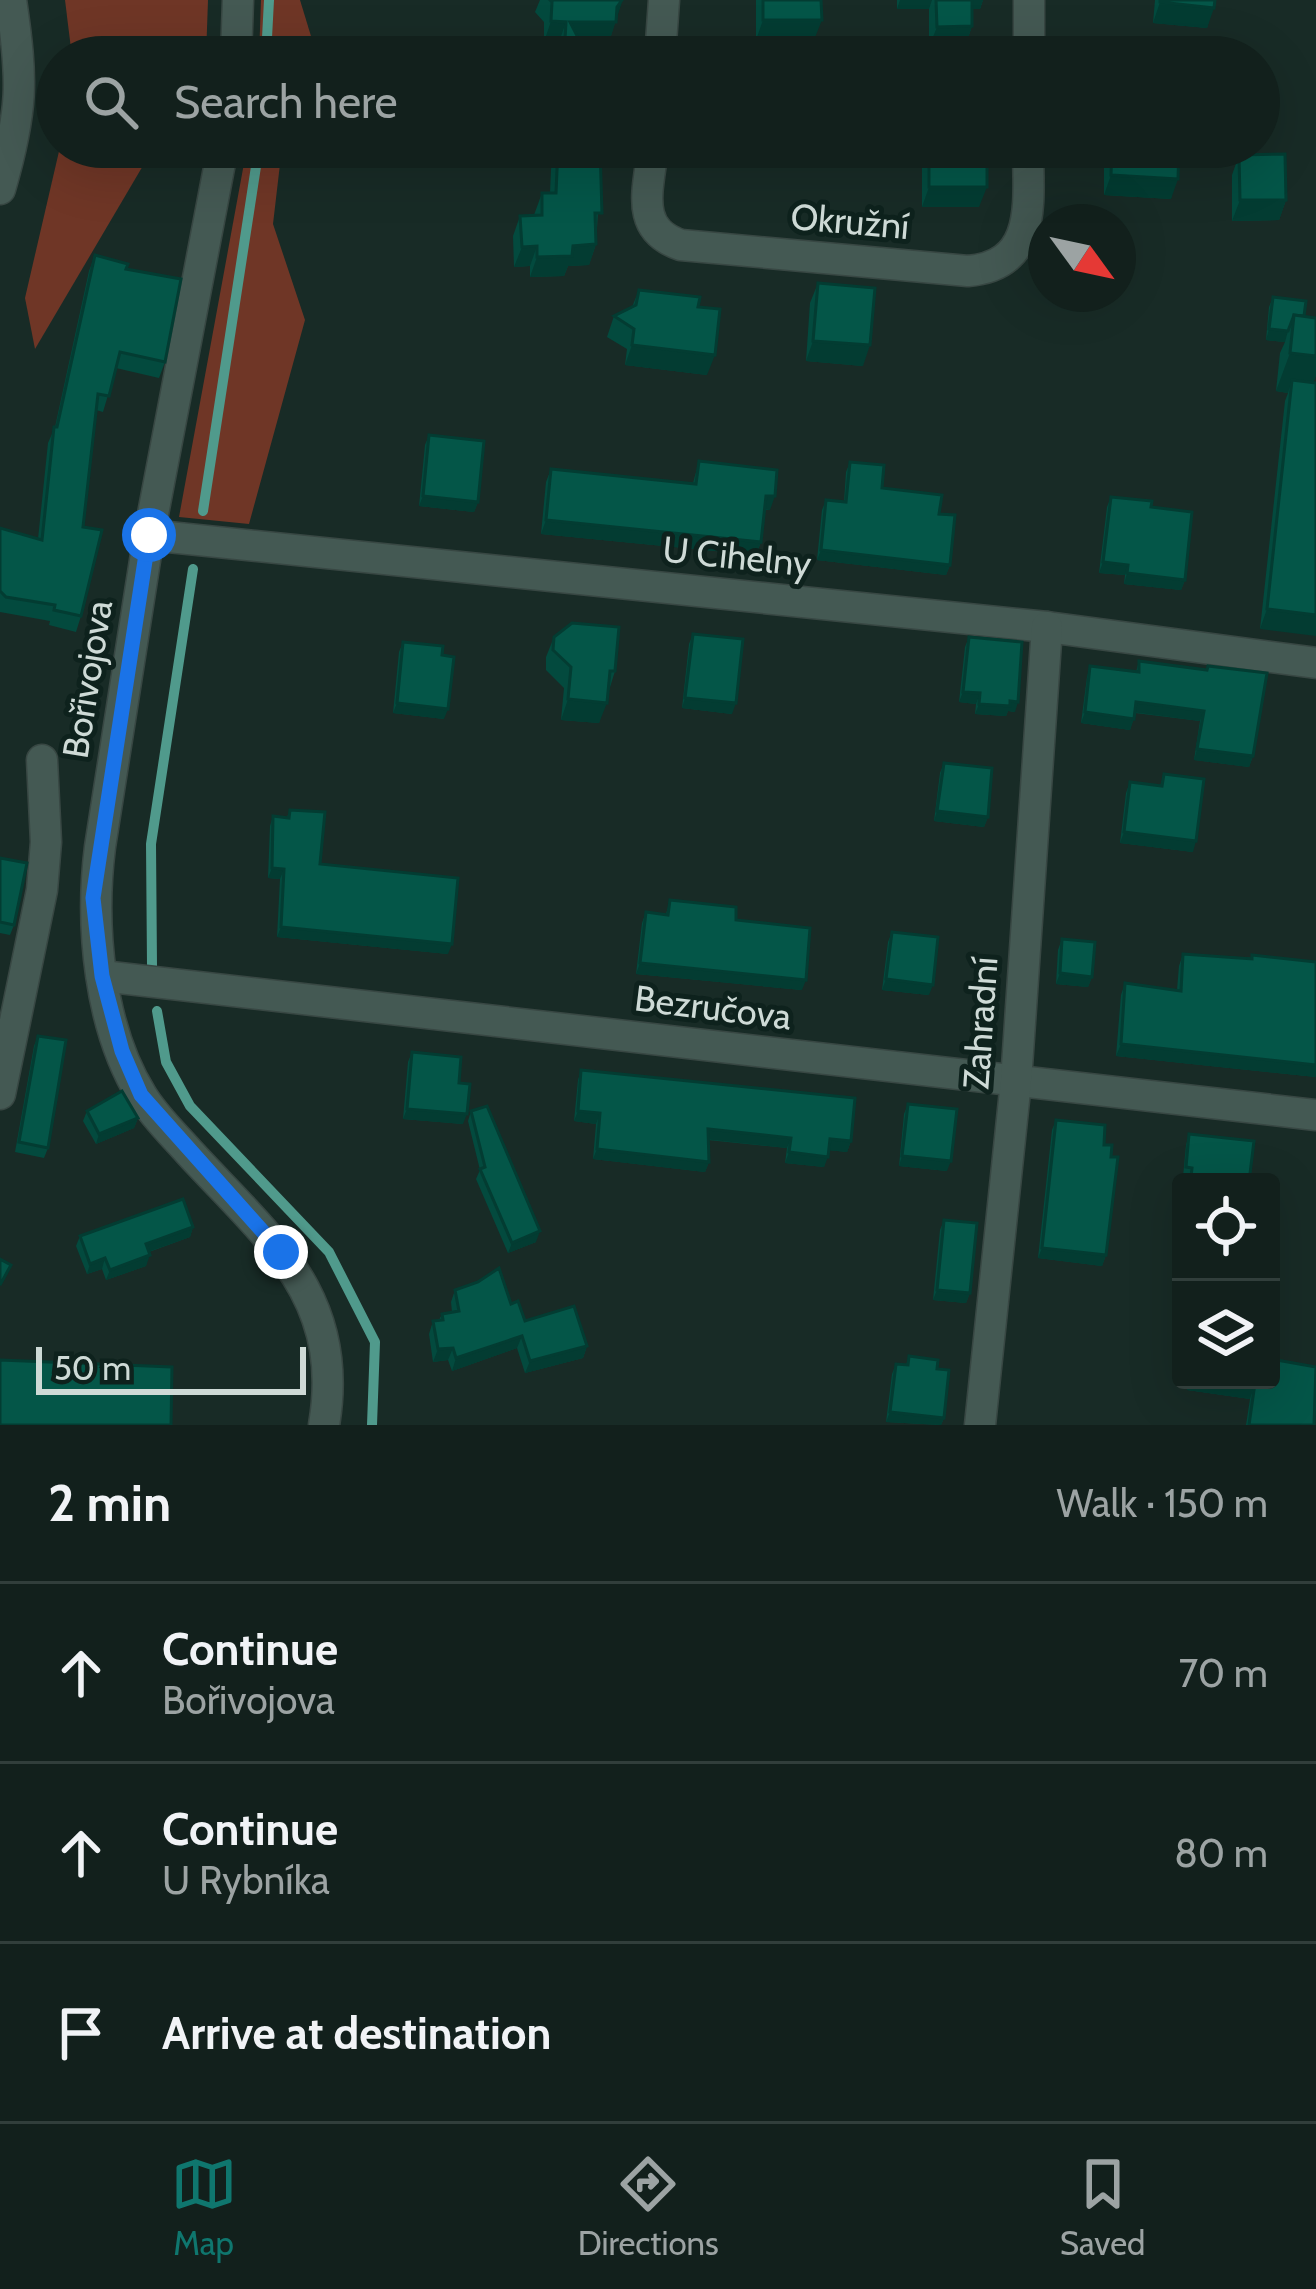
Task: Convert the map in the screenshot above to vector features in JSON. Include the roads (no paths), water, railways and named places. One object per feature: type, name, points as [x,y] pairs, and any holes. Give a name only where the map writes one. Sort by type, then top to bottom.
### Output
[{"type":"street","points":[[0,189],[20,108],[11,0]]},
{"type":"street","points":[[661,36],[664,0]]},
{"type":"street","points":[[1029,0],[1029,36]]},
{"type":"street","points":[[237,36],[238,2]]},
{"type":"street","name":"Bořivojova","points":[[219,168],[149,535],[93,898],[102,976],[122,1051],[141,1095],[281,1252],[309,1294],[328,1352],[324,1425]]},
{"type":"street","name":"Okružní","points":[[651,168],[650,218],[654,231],[666,240],[968,271],[997,266],[1016,250],[1028,206],[1028,168]]},
{"type":"street","name":"U Cihelny","points":[[149,535],[1047,627],[1316,663]]},
{"type":"street","name":"Zahradní","points":[[980,1425],[1016,1081],[1047,627]]},
{"type":"street","points":[[0,1094],[42,890],[46,842],[42,760]]},
{"type":"street","points":[[42,890],[93,898]]},
{"type":"street","name":"Bezručova","points":[[102,976],[1316,1114]]},
{"type":"waterway","points":[[267,36],[269,0]]},
{"type":"waterway","points":[[203,511],[256,168]]},
{"type":"waterway","points":[[152,966],[151,844],[193,569]]},
{"type":"waterway","points":[[157,1011],[166,1062],[190,1106],[329,1252],[375,1342],[372,1425]]}]
